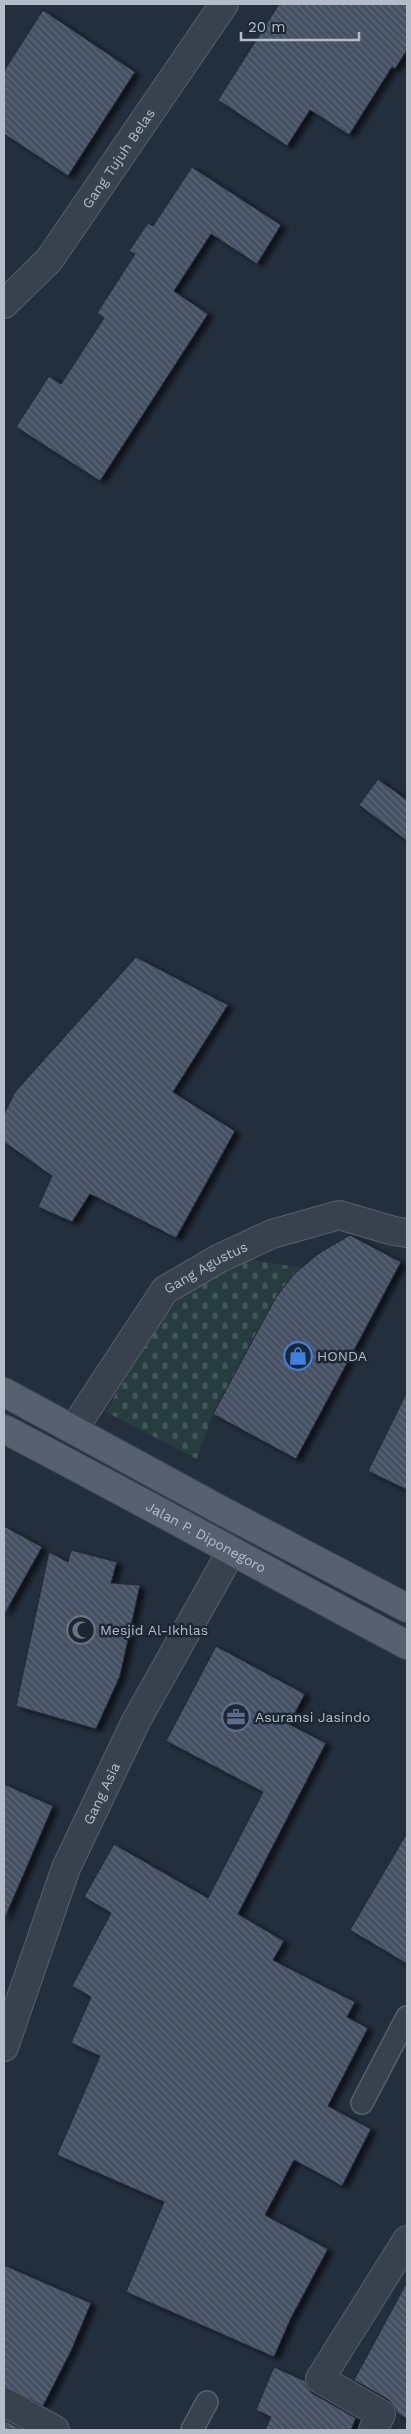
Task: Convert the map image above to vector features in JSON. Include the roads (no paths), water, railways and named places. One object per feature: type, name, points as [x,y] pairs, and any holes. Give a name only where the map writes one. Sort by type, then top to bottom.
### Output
[{"type":"main road","points":[[4,1392],[407,1608]]},
{"type":"main road","name":"Jalan P. Diponegoro","points":[[4,1429],[133,1496],[231,1552],[407,1645]]},
{"type":"street","name":"Gang Tujuh Belas","points":[[4,304],[49,260],[224,4]]},
{"type":"street","name":"Gang Agustus","points":[[73,1430],[165,1290],[212,1262],[272,1234],[339,1215],[407,1233]]},
{"type":"street","name":"Gang Asia","points":[[4,2047],[66,1868],[136,1721],[231,1552]]},
{"type":"street","points":[[372,2430],[381,2414],[320,2379],[407,2240]]},
{"type":"street","points":[[4,2402],[56,2430]]},
{"type":"lane","points":[[362,2103],[407,2017]]},
{"type":"lane","points":[[192,2430],[207,2402]]},
{"type":"place","name":"HONDA","points":[[298,1356]]},
{"type":"place","name":"Mesjid Al-Ikhlas","points":[[81,1630]]},
{"type":"place","name":"Asuransi Jasindo","points":[[236,1717]]}]
